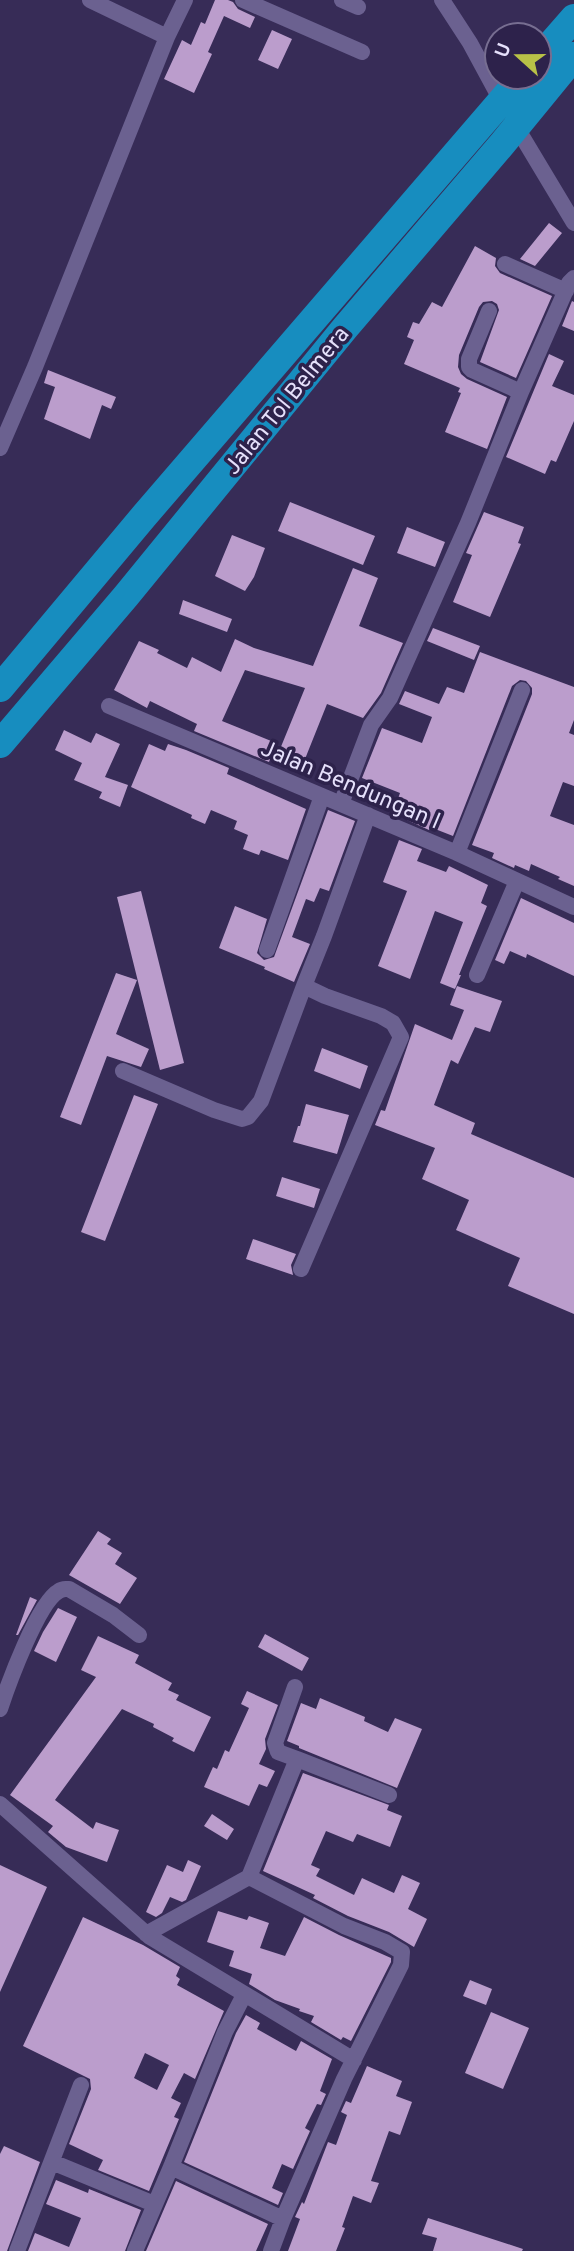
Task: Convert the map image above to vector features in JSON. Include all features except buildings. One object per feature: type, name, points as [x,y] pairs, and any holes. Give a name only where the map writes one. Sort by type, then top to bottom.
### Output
[{"type":"highway","points":[[553,42],[574,18]]},
{"type":"highway","name":"Jalan Tol Belmera","points":[[0,744],[574,56]]},
{"type":"highway","name":"Jalan Tol Belmera","points":[[0,688],[510,91]]},
{"type":"street","points":[[90,0],[167,37]]},
{"type":"street","points":[[0,448],[167,37],[186,0]]},
{"type":"street","points":[[243,0],[362,52]]},
{"type":"street","points":[[342,0],[358,7]]},
{"type":"street","points":[[443,0],[574,223]]},
{"type":"street","points":[[341,804],[371,725],[387,704],[396,686],[468,523],[521,391],[570,284],[505,264]]},
{"type":"street","points":[[489,311],[469,359],[469,367],[521,391]]},
{"type":"street","points":[[457,853],[522,690]]},
{"type":"street","name":"Jalan Bendungan I","points":[[109,706],[457,853],[574,906]]},
{"type":"street","points":[[267,950],[322,796]]},
{"type":"street","points":[[123,1071],[222,1113],[242,1119],[248,1118],[261,1101],[368,815]]},
{"type":"street","points":[[477,975],[517,881]]},
{"type":"street","points":[[302,1269],[401,1037],[393,1023],[381,1016],[304,986]]},
{"type":"street","points":[[0,1709],[8,1684],[44,1606],[58,1591],[69,1589],[113,1615],[139,1635]]},
{"type":"street","points":[[295,1687],[275,1743],[278,1752],[389,1795]]},
{"type":"street","points":[[146,1934],[249,1877],[297,1759]]},
{"type":"street","points":[[0,1804],[146,1934],[354,2060]]},
{"type":"street","points":[[249,1877],[344,1926],[385,1942],[402,1952],[401,1965],[320,2133],[271,2251]]},
{"type":"street","points":[[135,2251],[225,2032],[244,1995]]},
{"type":"street","points":[[18,2251],[81,2085]]},
{"type":"street","points":[[52,2162],[154,2204]]},
{"type":"street","points":[[171,2167],[284,2219]]}]
